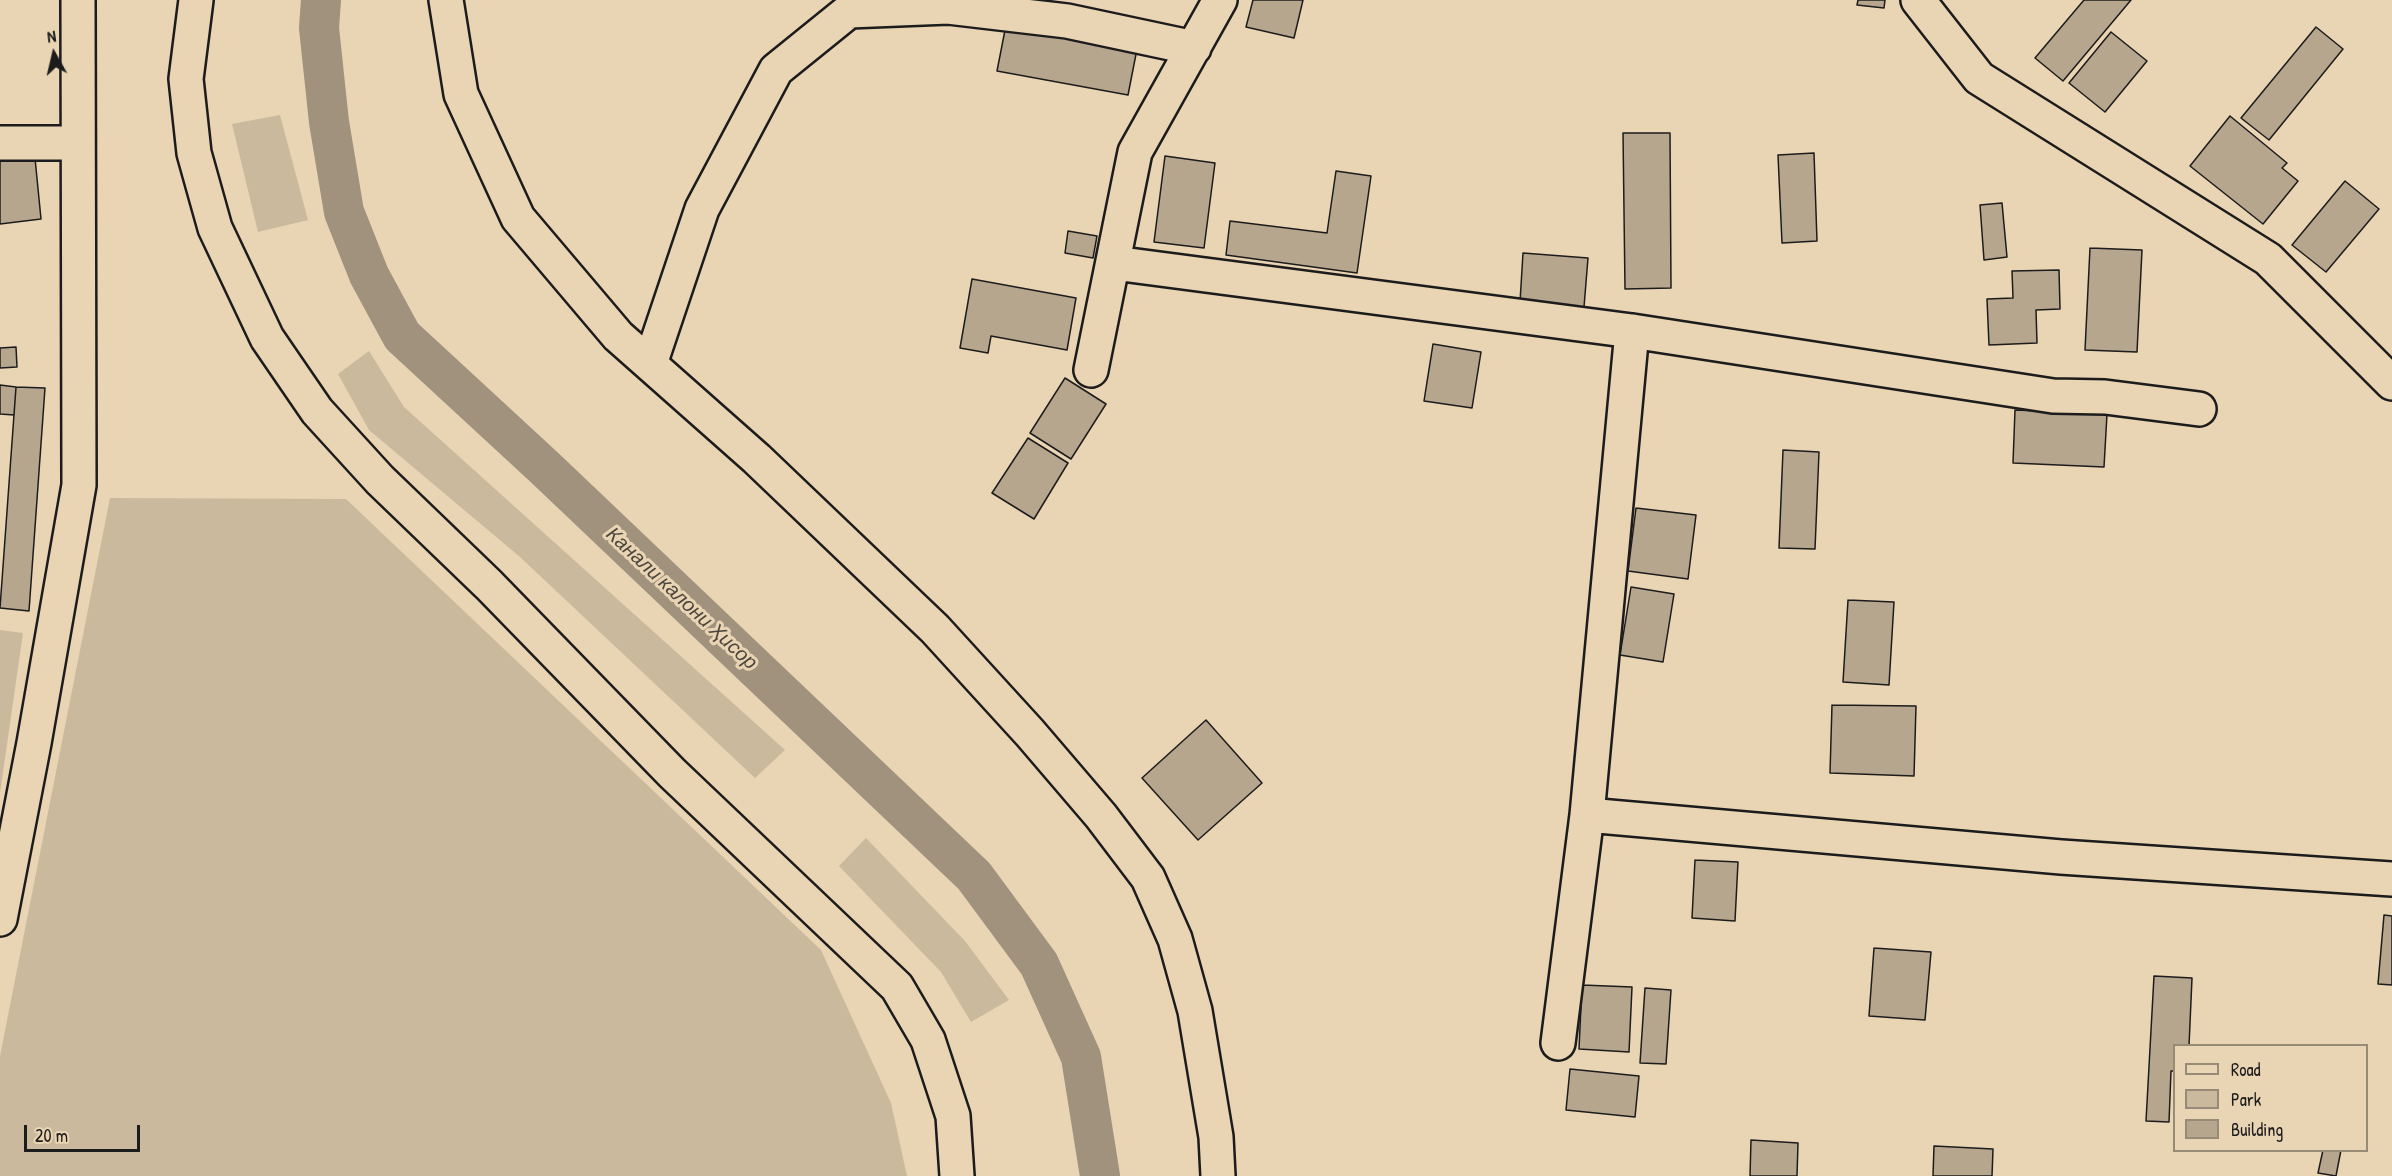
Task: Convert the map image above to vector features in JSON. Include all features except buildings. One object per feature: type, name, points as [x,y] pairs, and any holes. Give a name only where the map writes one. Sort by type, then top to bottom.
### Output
[{"type":"street","points":[[0,919],[34,743],[79,485],[76,143],[78,0]]},
{"type":"street","points":[[196,0],[186,79],[194,153],[215,228],[267,338],[317,411],[380,480],[489,585],[672,773],[897,987],[928,1040],[953,1116],[957,1176]]},
{"type":"street","points":[[446,0],[461,94],[518,218],[618,336],[757,459],[935,629],[1030,733],[1101,816],[1149,878],[1175,939],[1195,1011],[1216,1137],[1218,1176]]},
{"type":"street","points":[[1091,370],[1136,152],[1220,0]]},
{"type":"street","points":[[1918,0],[1979,78],[2268,259],[2392,383]]},
{"type":"street","points":[[650,364],[702,209],[776,70],[849,11],[948,7],[1067,21],[1194,48]]},
{"type":"street","points":[[0,143],[76,143]]},
{"type":"street","points":[[1114,263],[1632,331],[2053,396],[2104,397],[2199,409]]},
{"type":"street","points":[[1558,1043],[1587,815],[1632,331]]},
{"type":"street","points":[[1587,815],[2061,857],[2392,879]]},
{"type":"green space","points":[[280,115],[308,220],[258,232],[232,124]]},
{"type":"green space","points":[[369,351],[404,407],[785,750],[755,778],[520,557],[369,430],[338,374]]},
{"type":"green space","points":[[110,498],[346,499],[821,950],[891,1103],[907,1176],[0,1176],[0,1056]]},
{"type":"green space","points":[[0,630],[23,633],[0,793]]},
{"type":"green space","points":[[866,838],[965,941],[1009,1000],[971,1022],[941,972],[839,866]]},
{"type":"waterway","name":"Канали калони Ҳисор","points":[[321,0],[319,28],[329,122],[344,212],[369,275],[402,336],[545,468],[974,876],[1039,964],[1081,1057],[1100,1176]]}]
